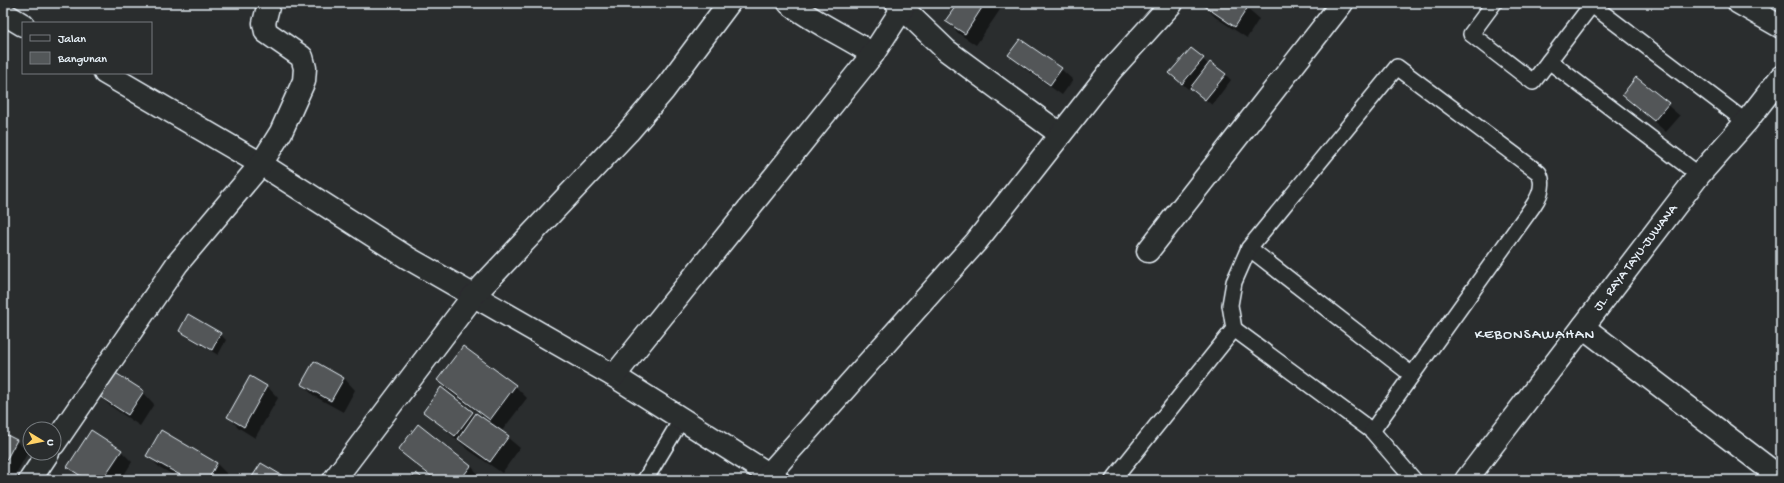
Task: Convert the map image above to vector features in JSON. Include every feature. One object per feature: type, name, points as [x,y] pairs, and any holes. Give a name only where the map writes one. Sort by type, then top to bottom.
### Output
[{"type":"street","points":[[62,432],[177,264],[261,164],[281,132],[304,81],[305,68],[302,57],[266,32],[264,22],[269,3]]},
{"type":"street","points":[[334,480],[474,295],[628,132],[664,90],[729,3]]},
{"type":"street","points":[[789,3],[820,24],[873,54]]},
{"type":"street","points":[[107,74],[261,164],[408,258],[614,376],[681,420],[773,477],[976,242],[1112,69],[1172,3]]},
{"type":"street","points":[[1148,251],[1342,3]]},
{"type":"street","points":[[1739,3],[1781,27]]},
{"type":"street","points":[[614,376],[873,54],[902,4],[946,50],[1060,134]]},
{"type":"street","points":[[3,13],[22,24]]},
{"type":"street","name":"JL. RAYA TAYU-JUWANA","points":[[1466,480],[1699,175],[1746,122],[1781,77]]},
{"type":"street","points":[[1584,327],[1781,478]]},
{"type":"street","points":[[30,480],[43,461]]},
{"type":"lane","points":[[1494,3],[1471,34],[1533,82],[1593,4],[1746,122]]},
{"type":"lane","points":[[1549,61],[1699,175]]},
{"type":"lane","points":[[1372,431],[1539,198],[1542,188],[1542,178],[1539,173],[1397,67],[1249,248],[1234,282],[1230,305],[1234,329],[1372,431],[1414,480]]},
{"type":"lane","points":[[1249,248],[1412,375]]},
{"type":"lane","points":[[1113,480],[1234,329]]},
{"type":"lane","points":[[645,480],[681,420]]},
{"type":"building","points":[[958,3],[985,3],[965,34],[945,21]]},
{"type":"building","points":[[1204,3],[1242,3],[1248,7],[1235,27],[1203,5]]},
{"type":"building","points":[[1020,39],[1062,68],[1050,85],[1008,55]]},
{"type":"building","points":[[1191,48],[1204,58],[1182,84],[1169,73]]},
{"type":"building","points":[[1210,62],[1226,74],[1205,100],[1190,88]]},
{"type":"building","points":[[1636,77],[1669,103],[1654,121],[1622,95]]},
{"type":"building","points":[[188,314],[221,333],[212,350],[179,331]]},
{"type":"building","points":[[463,346],[516,385],[490,420],[437,380]]},
{"type":"building","points":[[314,361],[344,378],[331,401],[301,384]]},
{"type":"building","points":[[111,370],[144,391],[128,415],[96,394]]},
{"type":"building","points":[[250,376],[267,386],[244,427],[227,417]]},
{"type":"building","points":[[441,387],[473,412],[455,436],[423,412]]},
{"type":"building","points":[[476,413],[509,436],[490,462],[458,439]]},
{"type":"building","points":[[418,424],[471,466],[460,480],[436,480],[398,450]]},
{"type":"building","points":[[91,430],[122,450],[102,480],[87,480],[67,467]]},
{"type":"building","points":[[161,430],[217,463],[208,480],[189,480],[146,456]]},
{"type":"building","points":[[3,433],[17,440],[3,466]]},
{"type":"building","points":[[261,463],[290,480],[250,480]]},
{"type":"building","points":[[416,473],[425,480],[410,480]]},
{"type":"district","name":"KEBONSAWAHAN","points":[[1535,335]]}]
